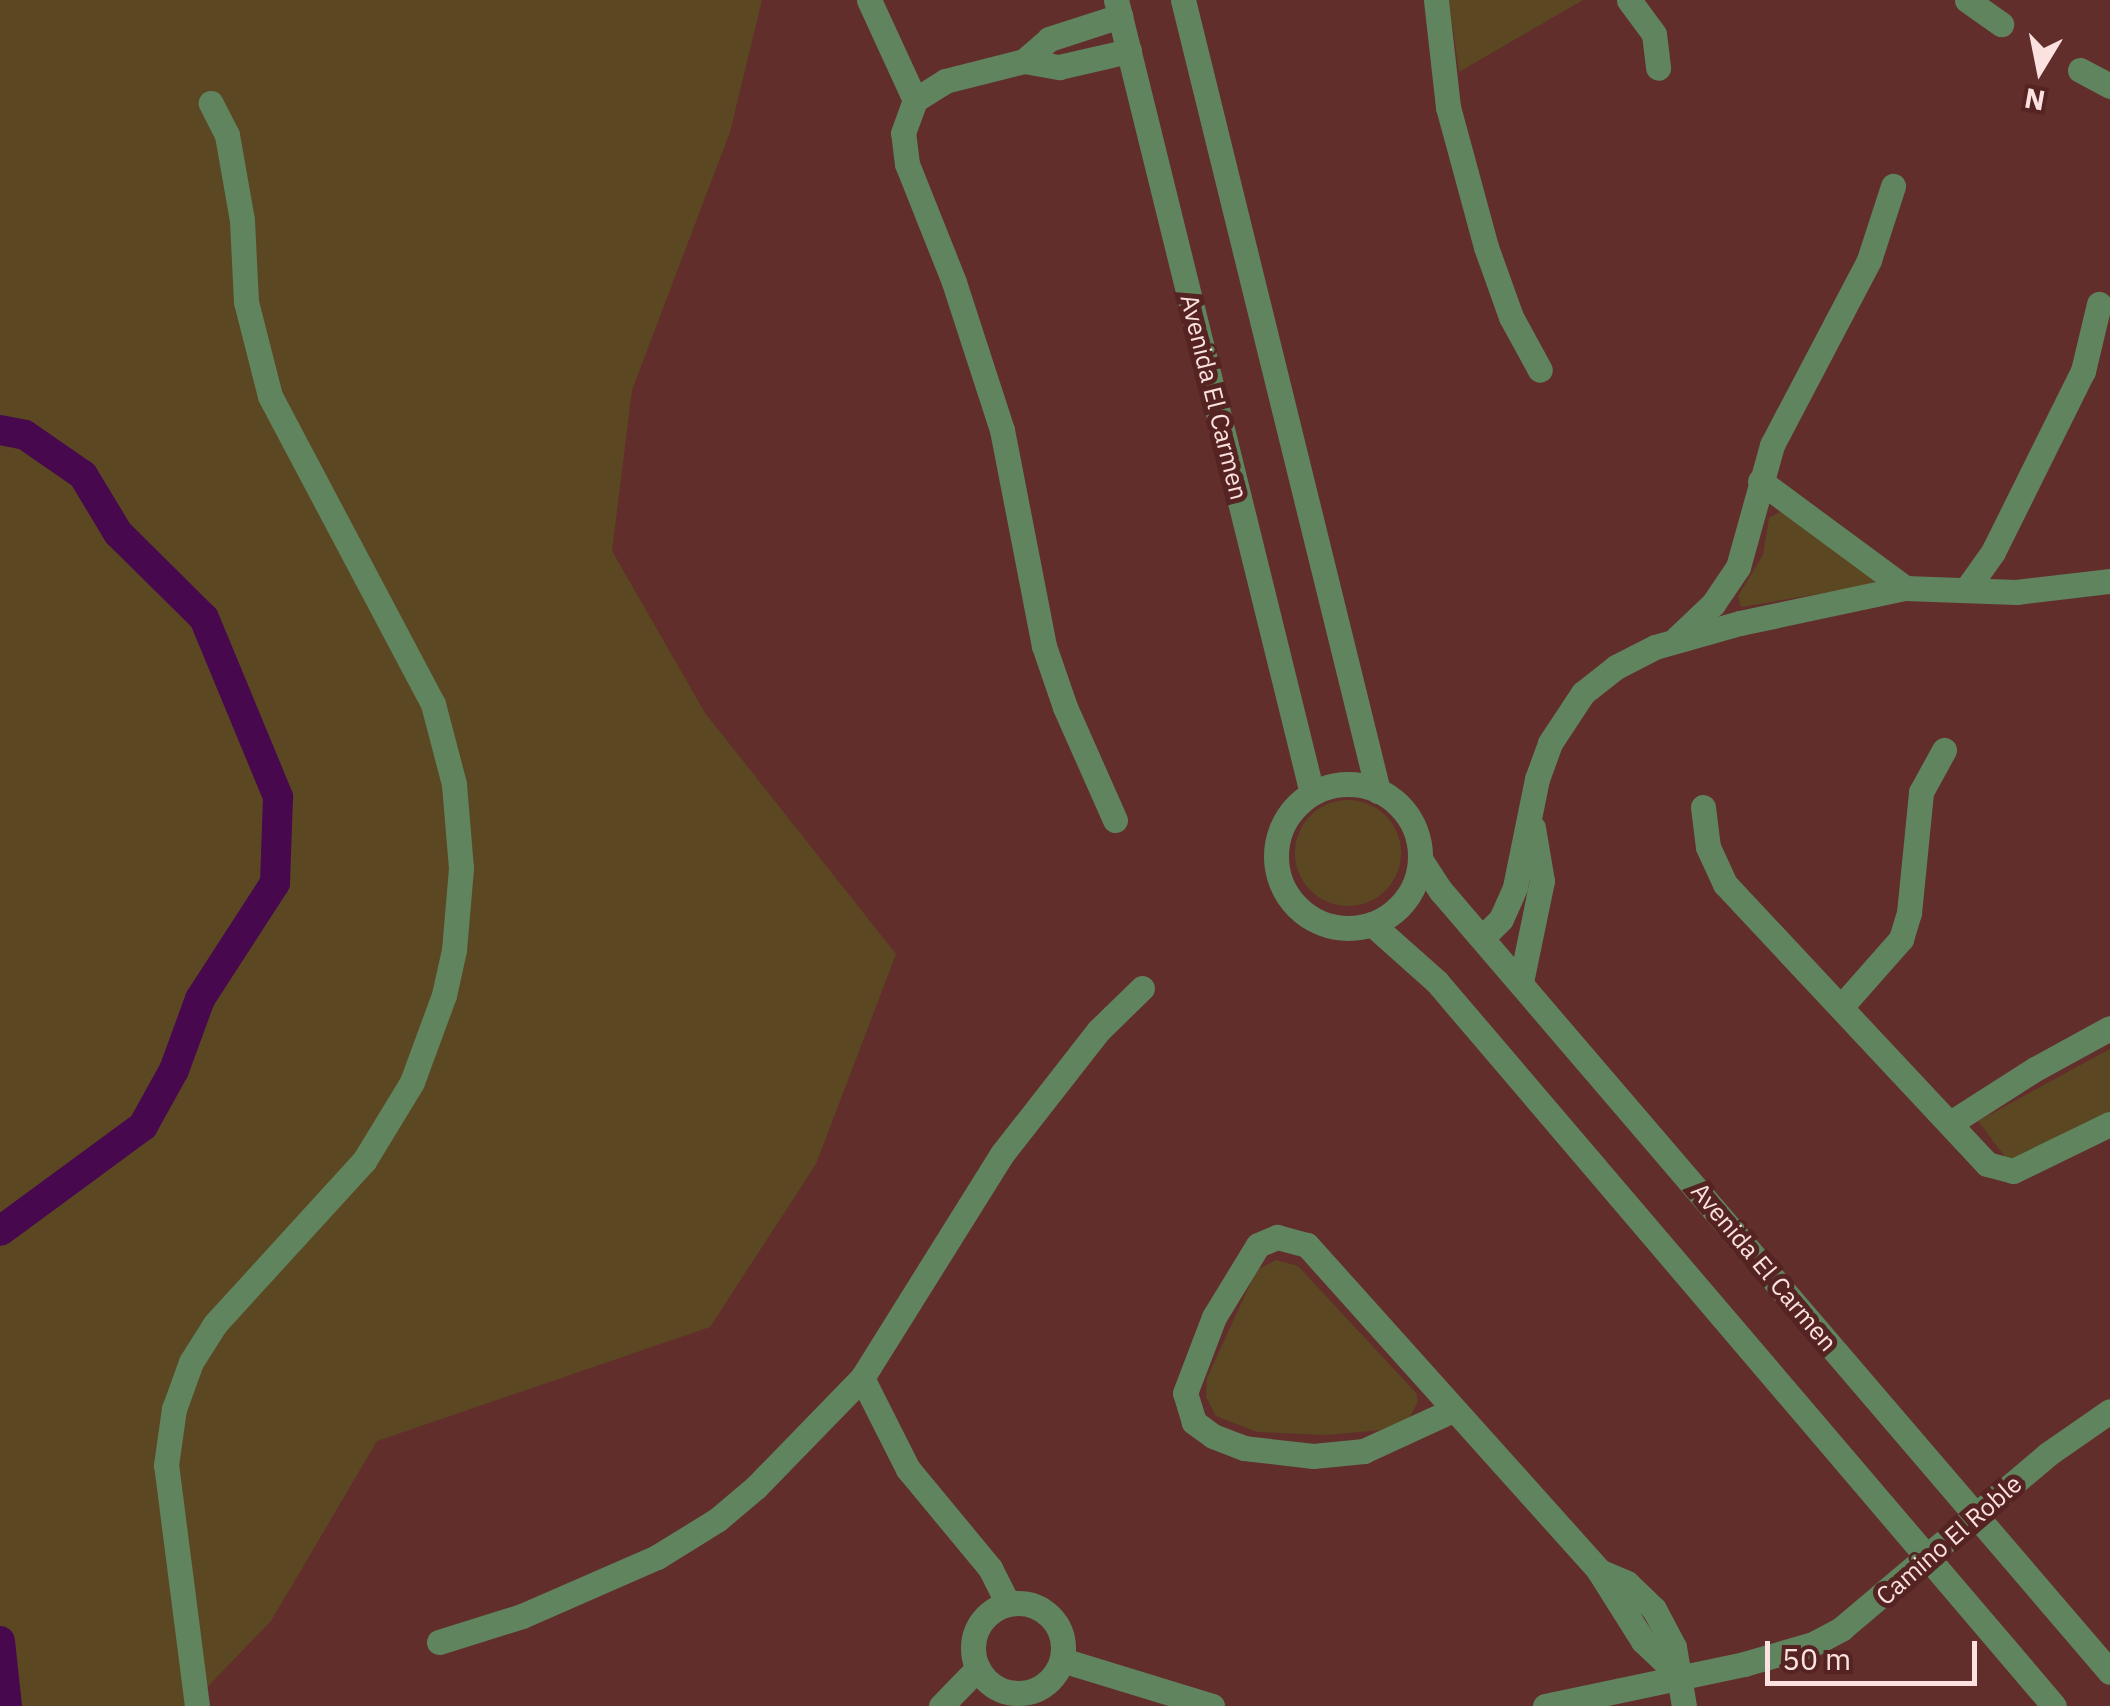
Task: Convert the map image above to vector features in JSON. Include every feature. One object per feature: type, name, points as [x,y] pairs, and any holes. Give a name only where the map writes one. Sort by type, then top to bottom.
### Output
[{"type":"street","points":[[869,0],[914,100]]},
{"type":"street","points":[[1183,0],[1378,790]]},
{"type":"street","points":[[1436,0],[1448,107],[1486,247],[1511,317],[1540,370]]},
{"type":"street","points":[[1629,0],[1644,14],[1654,34],[1658,68]]},
{"type":"street","points":[[1967,0],[2001,24]]},
{"type":"street","points":[[1024,61],[1048,38],[1118,8]]},
{"type":"street","name":"Avenida El Carmen","points":[[1118,8],[1312,793]]},
{"type":"street","points":[[1115,820],[1065,708],[1044,646],[1002,430],[954,282],[907,164],[905,120],[914,100],[957,76],[1024,61],[1059,68],[1129,51]]},
{"type":"street","points":[[2080,70],[2110,86]]},
{"type":"street","points":[[197,1706],[166,1465],[174,1409],[191,1362],[215,1324],[354,1173],[412,1082],[444,996],[454,950],[461,868],[454,784],[432,704],[270,396],[246,302],[242,220],[228,136],[212,103]]},
{"type":"street","points":[[1674,641],[1712,604],[1738,567],[1760,481],[1784,420],[1869,260],[1893,186]]},
{"type":"street","points":[[1966,590],[1994,552],[2083,371],[2099,304]]},
{"type":"street","points":[[1760,481],[1905,588]]},
{"type":"street","points":[[1483,937],[1508,904],[1544,758],[1570,710],[1616,666],[1674,641],[1766,616],[1905,588],[2016,592],[2110,582]]},
{"type":"street","points":[[1841,1007],[1901,939],[1909,912],[1921,792],[1944,750]]},
{"type":"street","points":[[1345,784],[1378,790],[1406,813],[1417,835],[1420,859],[1415,883],[1402,904],[1372,924],[1346,928],[1320,922],[1298,907],[1282,886],[1276,860],[1279,833],[1292,810],[1312,793],[1345,784]]},
{"type":"street","points":[[1703,807],[1708,847],[1725,884],[1952,1122],[1987,1164],[2012,1172],[2110,1124]]},
{"type":"street","points":[[1521,982],[1542,880],[1531,823]]},
{"type":"street","name":"Avenida El Carmen","points":[[1420,859],[1441,891],[2110,1672]]},
{"type":"street","points":[[1372,924],[1436,982],[2054,1706]]},
{"type":"street","points":[[439,1642],[522,1616],[687,1540],[756,1487],[862,1378],[1002,1154],[1099,1030],[1142,988]]},
{"type":"street","points":[[1952,1122],[2035,1068],[2110,1028]]},
{"type":"street","points":[[1453,1410],[1364,1451],[1313,1456],[1244,1448],[1213,1436],[1194,1422],[1185,1393],[1200,1344],[1248,1256],[1267,1240],[1288,1238],[1315,1252],[1599,1570],[1627,1583],[1654,1608],[1674,1647],[1682,1698]]},
{"type":"street","points":[[862,1378],[908,1470],[990,1568],[1008,1604]]},
{"type":"street","name":"Camino El Roble","points":[[1545,1706],[1682,1698],[1813,1644],[1866,1610],[2048,1454],[2110,1411]]},
{"type":"street","points":[[1008,1604],[1034,1606],[1055,1622],[1061,1634],[1062,1660],[1048,1682],[1036,1689],[988,1697],[974,1655],[977,1629],[995,1609],[1008,1604]]},
{"type":"street","points":[[1062,1660],[1212,1706]]},
{"type":"street","points":[[941,1706],[978,1668]]},
{"type":"shaded area","points":[[0,0],[762,0],[730,132],[632,390],[612,551],[705,713],[896,954],[816,1164],[710,1327],[377,1441],[271,1621],[189,1706],[0,1706]]},
{"type":"shaded area","points":[[1449,0],[1583,0],[1459,72]]},
{"type":"shaded area","points":[[1780,512],[1870,571],[1876,579],[1871,585],[1741,607],[1738,596],[1763,555],[1769,518]]},
{"type":"shaded area","points":[[1348,800],[1368,804],[1385,816],[1397,833],[1401,853],[1397,873],[1385,890],[1368,902],[1348,906],[1328,902],[1311,890],[1299,873],[1295,853],[1299,833],[1311,816],[1328,804]]},
{"type":"shaded area","points":[[2110,1049],[2110,1111],[2009,1162],[1978,1121]]},
{"type":"shaded area","points":[[1276,1260],[1298,1266],[1416,1393],[1418,1401],[1410,1417],[1381,1430],[1326,1435],[1257,1432],[1216,1416],[1206,1397],[1207,1378],[1252,1280],[1259,1269]]},
{"type":"waterway","points":[[0,430],[25,435],[83,475],[118,533],[204,618],[278,797],[275,883],[200,999],[174,1070],[143,1126],[0,1231]]},
{"type":"waterway","points":[[0,1641],[7,1706]]}]
